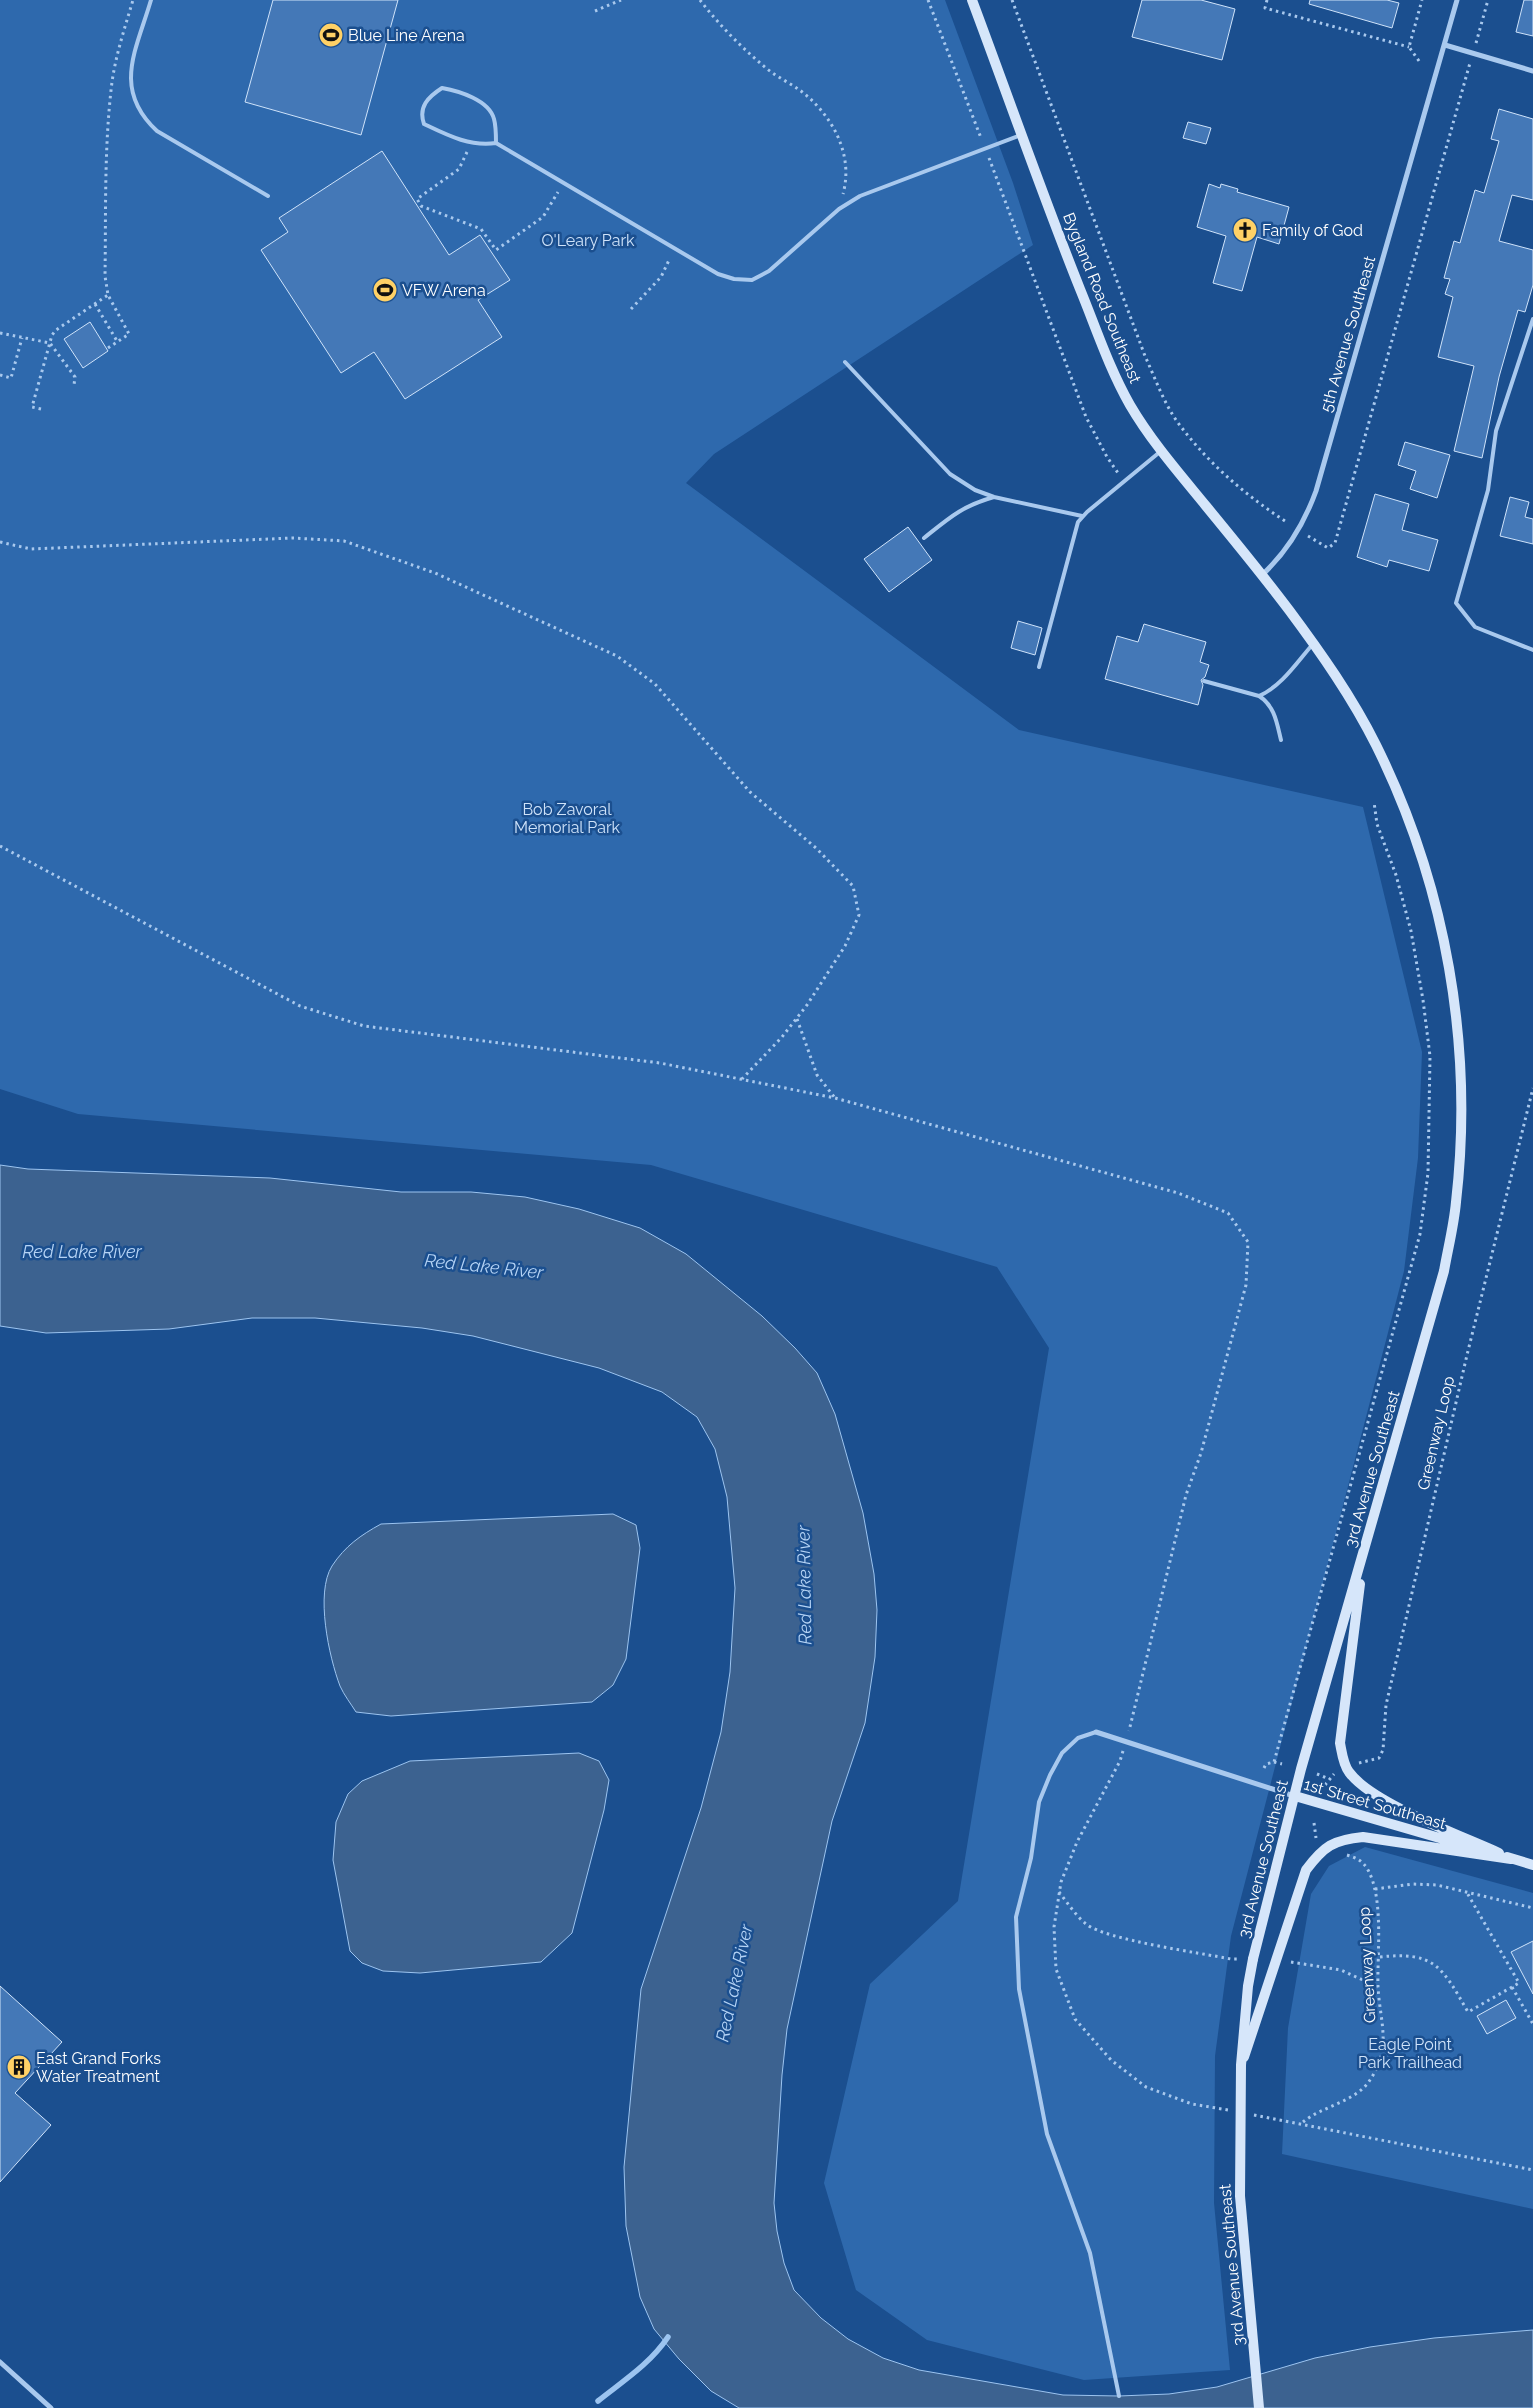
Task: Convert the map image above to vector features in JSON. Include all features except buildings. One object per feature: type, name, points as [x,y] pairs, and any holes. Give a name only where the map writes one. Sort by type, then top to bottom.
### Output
[{"type":"street","name":"Bygland Road Southeast","points":[[972,0],[1062,244],[1118,382],[1132,408],[1162,452],[1262,575]]},
{"type":"street","name":"5th Avenue Southeast","points":[[1262,575],[1286,550],[1299,530],[1316,491],[1457,0]]},
{"type":"street","points":[[1445,46],[1533,71]]},
{"type":"street","name":"3rd Avenue Southeast","points":[[1259,2408],[1240,2196],[1241,2065],[1248,1986],[1253,1959],[1295,1796],[1444,1271],[1456,1203],[1461,1137],[1461,1062],[1451,970],[1438,911],[1420,849],[1397,790],[1375,743],[1352,702],[1313,644],[1262,575]]},
{"type":"street","points":[[1365,1550],[1340,1743],[1346,1768],[1362,1788],[1511,1859]]},
{"type":"street","name":"1st Street Southeast","points":[[1096,1732],[1126,1740],[1295,1796],[1533,1865]]},
{"type":"street","points":[[1241,2065],[1306,1870],[1324,1849],[1342,1839],[1363,1837],[1511,1859]]},
{"type":"street","points":[[0,2362],[51,2408]]},
{"type":"lane","points":[[151,0],[131,68],[130,83],[133,99],[143,118],[158,131],[268,196]]},
{"type":"lane","points":[[496,143],[494,119],[483,104],[456,91],[442,88],[430,95],[422,106],[421,116],[424,124],[471,143],[482,145],[496,143],[718,274],[734,279],[752,280],[769,272],[839,209],[860,196],[890,183],[1023,135]]},
{"type":"lane","points":[[1533,319],[1496,431],[1488,490],[1456,603],[1475,627],[1533,650]]},
{"type":"lane","points":[[845,362],[950,474],[975,490],[994,497],[1082,516]]},
{"type":"lane","points":[[1039,667],[1073,535],[1082,516],[1162,452]]},
{"type":"lane","points":[[924,538],[971,503],[994,497]]},
{"type":"lane","points":[[1204,681],[1244,694],[1260,696],[1280,682],[1313,644]]},
{"type":"lane","points":[[1260,696],[1271,707],[1281,740]]},
{"type":"lane","points":[[1096,1732],[1078,1738],[1062,1753],[1050,1774],[1039,1802],[1031,1858],[1016,1918],[1019,1989],[1047,2134],[1090,2253],[1118,2396]]},
{"type":"path","points":[[108,348],[129,334],[108,295],[105,276],[112,82],[133,0]]},
{"type":"path","points":[[595,11],[621,0]]},
{"type":"path","points":[[700,0],[714,19],[742,46],[768,69],[800,90],[822,109],[834,126],[845,156],[846,184],[839,209]]},
{"type":"path","points":[[928,0],[1086,417],[1107,457],[1124,482]]},
{"type":"path","points":[[1012,0],[1146,356],[1164,399],[1181,427],[1216,466],[1252,498],[1328,548],[1335,543],[1488,0]]},
{"type":"path","points":[[1268,0],[1265,8],[1409,47],[1419,61]]},
{"type":"path","points":[[1409,47],[1422,0]]},
{"type":"path","points":[[471,143],[459,169],[417,199],[421,206],[481,229],[496,250],[543,217],[563,183]]},
{"type":"path","points":[[631,309],[660,277],[675,249]]},
{"type":"path","points":[[41,409],[32,406],[50,344],[56,330],[108,295]]},
{"type":"path","points":[[95,304],[117,341]]},
{"type":"path","points":[[0,333],[50,344],[75,377],[74,385]]},
{"type":"path","points":[[0,375],[11,378],[22,338]]},
{"type":"path","points":[[0,542],[31,549],[293,538],[344,541],[435,573],[617,656],[655,684],[750,792],[816,848],[853,886],[858,915],[845,946],[797,1018],[742,1080]]},
{"type":"path","points":[[1274,1762],[1420,1234],[1428,1173],[1430,1056],[1423,1000],[1411,931],[1396,875],[1377,824],[1374,802]]},
{"type":"path","points":[[0,846],[300,1006],[364,1026],[660,1063],[835,1098],[1178,1193],[1228,1213],[1248,1242],[1246,1285],[1200,1453],[1186,1495],[1120,1761],[1076,1842],[1059,1892],[1054,1927],[1056,1969],[1075,2019],[1111,2060],[1146,2087],[1192,2104],[1238,2112]]},
{"type":"path","points":[[797,1018],[817,1076],[835,1098]]},
{"type":"path","name":"Greenway Loop","points":[[1352,1765],[1379,1758],[1383,1750],[1386,1704],[1467,1355],[1533,1088]]},
{"type":"path","points":[[1264,1768],[1266,1764],[1274,1762],[1282,1764]]},
{"type":"path","points":[[1317,1774],[1329,1779]]},
{"type":"path","points":[[1325,1785],[1335,1774]]},
{"type":"path","points":[[1314,1823],[1316,1838]]},
{"type":"path","name":"Greenway Loop","points":[[1303,2123],[1310,2116],[1360,2091],[1370,2082],[1378,2066],[1383,2046],[1383,2025],[1378,1987],[1380,1957],[1375,1889],[1364,1863],[1358,1858],[1339,1856]]},
{"type":"path","points":[[1375,1889],[1413,1884],[1437,1885],[1533,1908]]},
{"type":"path","points":[[1380,1957],[1405,1954],[1420,1957],[1431,1963],[1443,1972],[1468,2012],[1519,1983],[1466,1891]]},
{"type":"path","points":[[1059,1892],[1085,1924],[1098,1931],[1231,1959],[1253,1959]]},
{"type":"path","points":[[1275,1962],[1282,1961],[1341,1970],[1378,1987]]},
{"type":"path","points":[[1512,1987],[1533,2024]]},
{"type":"path","points":[[1247,2114],[1303,2123],[1533,2170]]},
{"type":"green space","name":"Bob Zavoral Memorial Park","points":[[0,0],[945,0],[1013,183],[1033,245],[714,454],[686,483],[1019,730],[1363,807],[1422,1052],[1418,1158],[1404,1271],[1231,1936],[1215,2056],[1214,2203],[1230,2370],[1084,2380],[927,2340],[856,2290],[824,2183],[870,1984],[958,1901],[1049,1348],[997,1267],[651,1165],[78,1114],[0,1089]]},
{"type":"green space","name":"Eagle Point Park Trailhead","points":[[1365,1847],[1533,1893],[1533,2209],[1282,2154],[1288,2028],[1311,1894],[1329,1866]]},
{"type":"water","name":"Red Lake River","points":[[0,1165],[28,1169],[270,1178],[401,1192],[471,1192],[525,1197],[579,1209],[640,1228],[686,1254],[762,1316],[795,1348],[817,1373],[835,1414],[863,1513],[874,1574],[877,1610],[875,1657],[865,1723],[832,1821],[787,2029],[782,2075],[774,2203],[777,2231],[784,2263],[794,2290],[821,2318],[848,2339],[883,2358],[919,2370],[1063,2395],[1119,2396],[1169,2394],[1217,2387],[1315,2358],[1370,2347],[1434,2338],[1533,2330],[1533,2408],[739,2408],[711,2391],[679,2359],[654,2329],[640,2297],[626,2226],[624,2167],[641,1989],[701,1808],[721,1732],[730,1672],[735,1588],[727,1497],[715,1449],[697,1417],[662,1392],[599,1368],[473,1336],[422,1328],[315,1318],[252,1318],[169,1329],[46,1333],[0,1326]]},
{"type":"water","points":[[613,1514],[636,1525],[640,1548],[626,1659],[613,1685],[592,1702],[391,1716],[356,1712],[342,1689],[336,1674],[328,1642],[324,1608],[327,1578],[332,1566],[354,1542],[381,1524]]},
{"type":"water","points":[[579,1753],[599,1761],[609,1780],[604,1810],[572,1933],[541,1962],[420,1973],[383,1971],[362,1963],[350,1951],[333,1860],[336,1822],[348,1794],[362,1781],[410,1761]]},
{"type":"waterway","points":[[598,2401],[645,2364],[668,2337]]},
{"type":"place","name":"Blue Line Arena","points":[[331,35]]},
{"type":"place","name":"Family of God","points":[[1245,230]]},
{"type":"place","name":"VFW Arena","points":[[385,290]]},
{"type":"place","name":"East Grand Forks Water Treatment","points":[[19,2067]]},
{"type":"park label","name":"O'Leary Park","points":[[588,240]]}]
